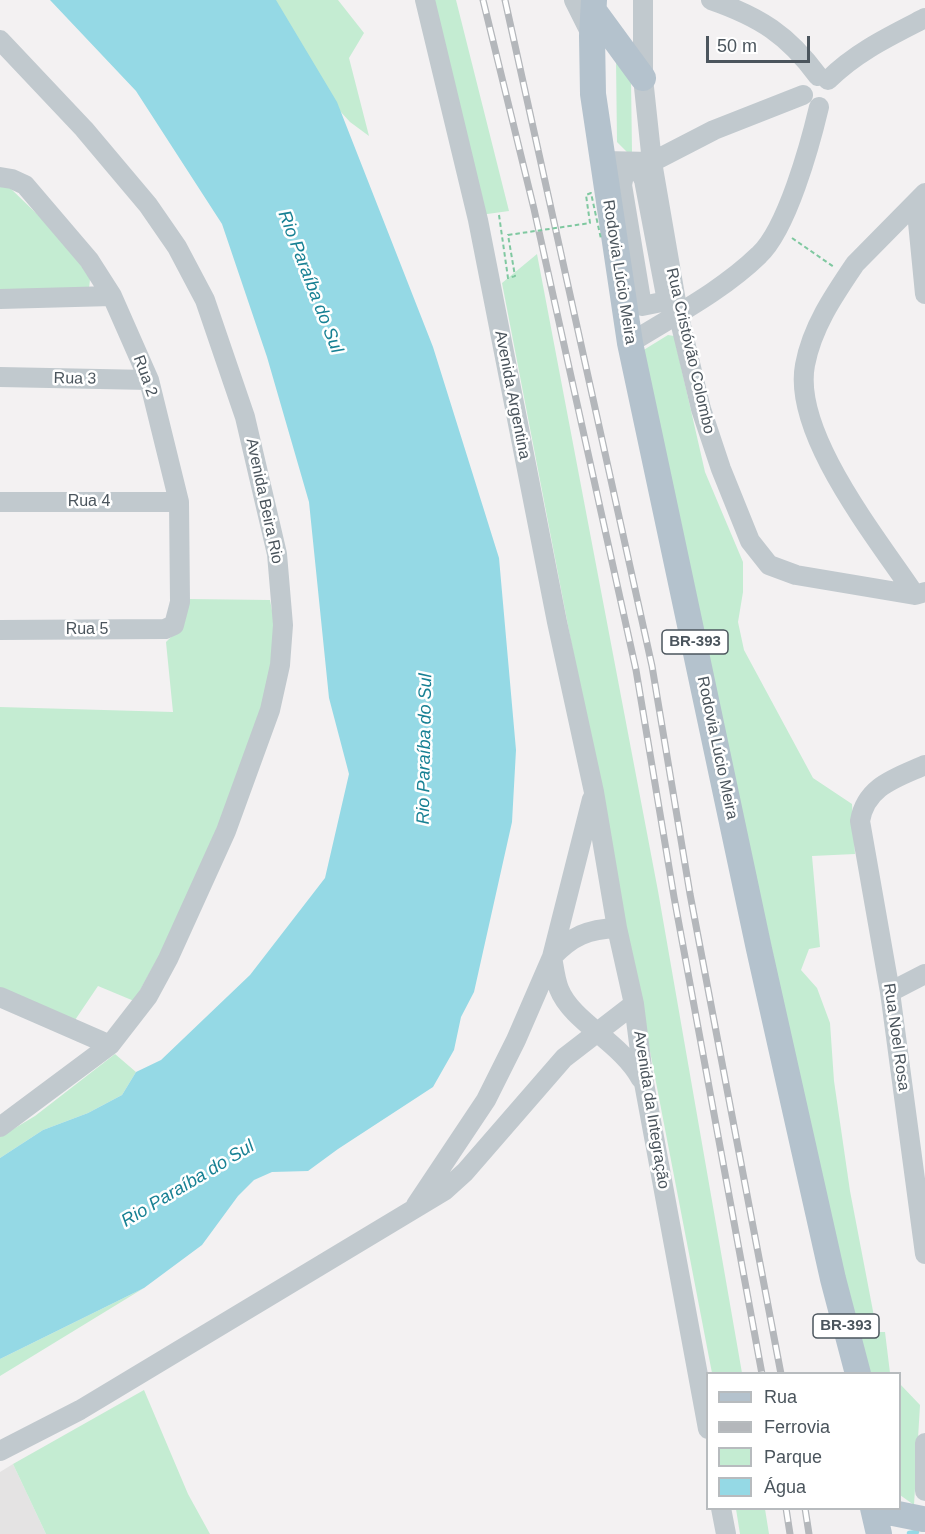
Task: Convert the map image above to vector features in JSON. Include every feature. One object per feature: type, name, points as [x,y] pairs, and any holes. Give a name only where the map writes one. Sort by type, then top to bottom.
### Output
[{"type":"main road","points":[[588,12],[643,78]]},
{"type":"main road","name":"Rodovia Lúcio Meira","points":[[588,12],[593,94],[630,343],[833,1279],[857,1372]]},
{"type":"main road","name":"Rodovia Lúcio Meira","points":[[833,1279],[846,1372]]},
{"type":"main road","points":[[887,1520],[924,1520]]},
{"type":"street","name":"Avenida Argentina","points":[[425,0],[478,220],[557,622],[594,792]]},
{"type":"street","name":"Rua Cristóvão Colombo","points":[[643,0],[643,78],[652,162],[678,313],[701,409],[721,469],[750,541],[769,565],[796,575],[920,594]]},
{"type":"street","points":[[630,343],[733,277],[761,254],[777,227],[807,153],[819,107],[832,99],[833,89],[798,49],[772,27],[740,10],[711,0]]},
{"type":"street","points":[[603,161],[652,162],[714,130],[803,94],[808,80],[823,78],[867,48],[925,18]]},
{"type":"street","name":"Avenida Beira Rio","points":[[0,39],[84,129],[148,205],[182,255],[205,300],[245,417],[278,554],[283,625],[280,665],[270,710],[226,831],[168,959],[148,996],[110,1045],[0,1127]]},
{"type":"street","points":[[803,94],[809,104],[819,107]]},
{"type":"street","points":[[632,170],[640,172],[644,180],[667,300],[642,306],[622,184],[624,175],[632,170]]},
{"type":"street","name":"Rua 2","points":[[0,177],[25,185],[89,260],[112,296],[149,380],[178,502],[180,602],[174,625]]},
{"type":"street","points":[[920,197],[855,264],[829,301],[813,337],[804,367],[805,400],[815,438],[830,466],[920,594]]},
{"type":"street","points":[[920,197],[925,294]]},
{"type":"street","points":[[0,300],[112,296]]},
{"type":"street","name":"Rua 3","points":[[0,377],[149,380]]},
{"type":"street","name":"Rua 4","points":[[0,502],[178,502]]},
{"type":"street","name":"Rua 5","points":[[0,630],[152,630],[165,629],[174,625]]},
{"type":"street","name":"Rua Noel Rosa","points":[[925,765],[882,785],[862,807],[860,821],[919,1152],[925,1254]]},
{"type":"street","name":"Avenida da Integração","points":[[594,792],[617,928],[634,1004],[644,1083],[706,1418]]},
{"type":"street","points":[[414,1208],[486,1100],[516,1040],[552,957],[594,792]]},
{"type":"street","points":[[552,957],[567,940],[584,932],[617,928]]},
{"type":"street","points":[[552,957],[558,988],[568,1006],[631,1062],[644,1083]]},
{"type":"street","points":[[890,992],[925,974]]},
{"type":"street","points":[[0,997],[110,1045]]},
{"type":"street","points":[[0,1451],[80,1410],[444,1191],[465,1172],[564,1058],[634,1004]]},
{"type":"street","points":[[925,1454],[925,1491]]},
{"type":"street","points":[[722,1510],[726,1534]]},
{"type":"path","points":[[499,215],[508,278],[515,276],[508,236],[590,223],[586,195],[591,193],[601,239]]},
{"type":"path","points":[[777,227],[847,276]]},
{"type":"shaded area","points":[[13,1464],[46,1534],[0,1534],[0,1472]]},
{"type":"green space","points":[[238,0],[338,0],[364,33],[349,58],[369,136],[350,122]]},
{"type":"green space","points":[[433,0],[456,0],[509,211],[480,215]]},
{"type":"green space","points":[[616,59],[631,79],[632,152],[627,152],[617,142]]},
{"type":"green space","points":[[0,186],[9,187],[65,241],[90,279],[89,289],[0,293]]},
{"type":"green space","points":[[537,254],[658,891],[742,1372],[712,1372],[502,283]]},
{"type":"green space","points":[[668,335],[674,336],[705,472],[743,562],[743,592],[738,622],[744,650],[813,778],[852,804],[855,854],[812,856],[820,947],[809,949],[801,970],[817,988],[830,1023],[834,1081],[850,1191],[877,1332],[885,1332],[890,1372],[866,1372],[847,1296],[642,351]]},
{"type":"green space","points":[[188,599],[270,600],[275,627],[274,674],[260,720],[183,913],[134,1001],[98,986],[73,1023],[0,990],[0,707],[173,712],[166,642],[181,627]]},
{"type":"green space","points":[[115,1054],[136,1072],[122,1095],[88,1113],[43,1130],[0,1158],[0,1137],[35,1116]]},
{"type":"green space","points":[[144,1288],[0,1376],[0,1359]]},
{"type":"green space","points":[[901,1385],[920,1405],[914,1505],[901,1496]]},
{"type":"green space","points":[[144,1390],[188,1494],[210,1534],[46,1534],[13,1464]]},
{"type":"green space","points":[[736,1510],[765,1510],[769,1534],[740,1534]]},
{"type":"water","name":"Rio Paraíba do Sul","points":[[50,0],[276,0],[337,102],[433,347],[499,558],[516,750],[512,822],[474,992],[461,1017],[454,1050],[433,1087],[308,1171],[272,1172],[254,1180],[238,1196],[202,1245],[144,1288],[0,1359],[0,1158],[43,1130],[88,1113],[122,1095],[136,1072],[161,1060],[250,975],[325,878],[349,774],[329,698],[309,502],[267,357],[222,224],[136,91]]},
{"type":"waterway","points":[[909,1533],[917,1532]]},
{"type":"railway","points":[[483,0],[534,209],[636,670],[674,897],[762,1372]]},
{"type":"railway","points":[[505,0],[652,666],[690,894],[781,1372]]},
{"type":"railway","points":[[786,1510],[790,1534]]},
{"type":"railway","points":[[805,1510],[809,1534]]}]
